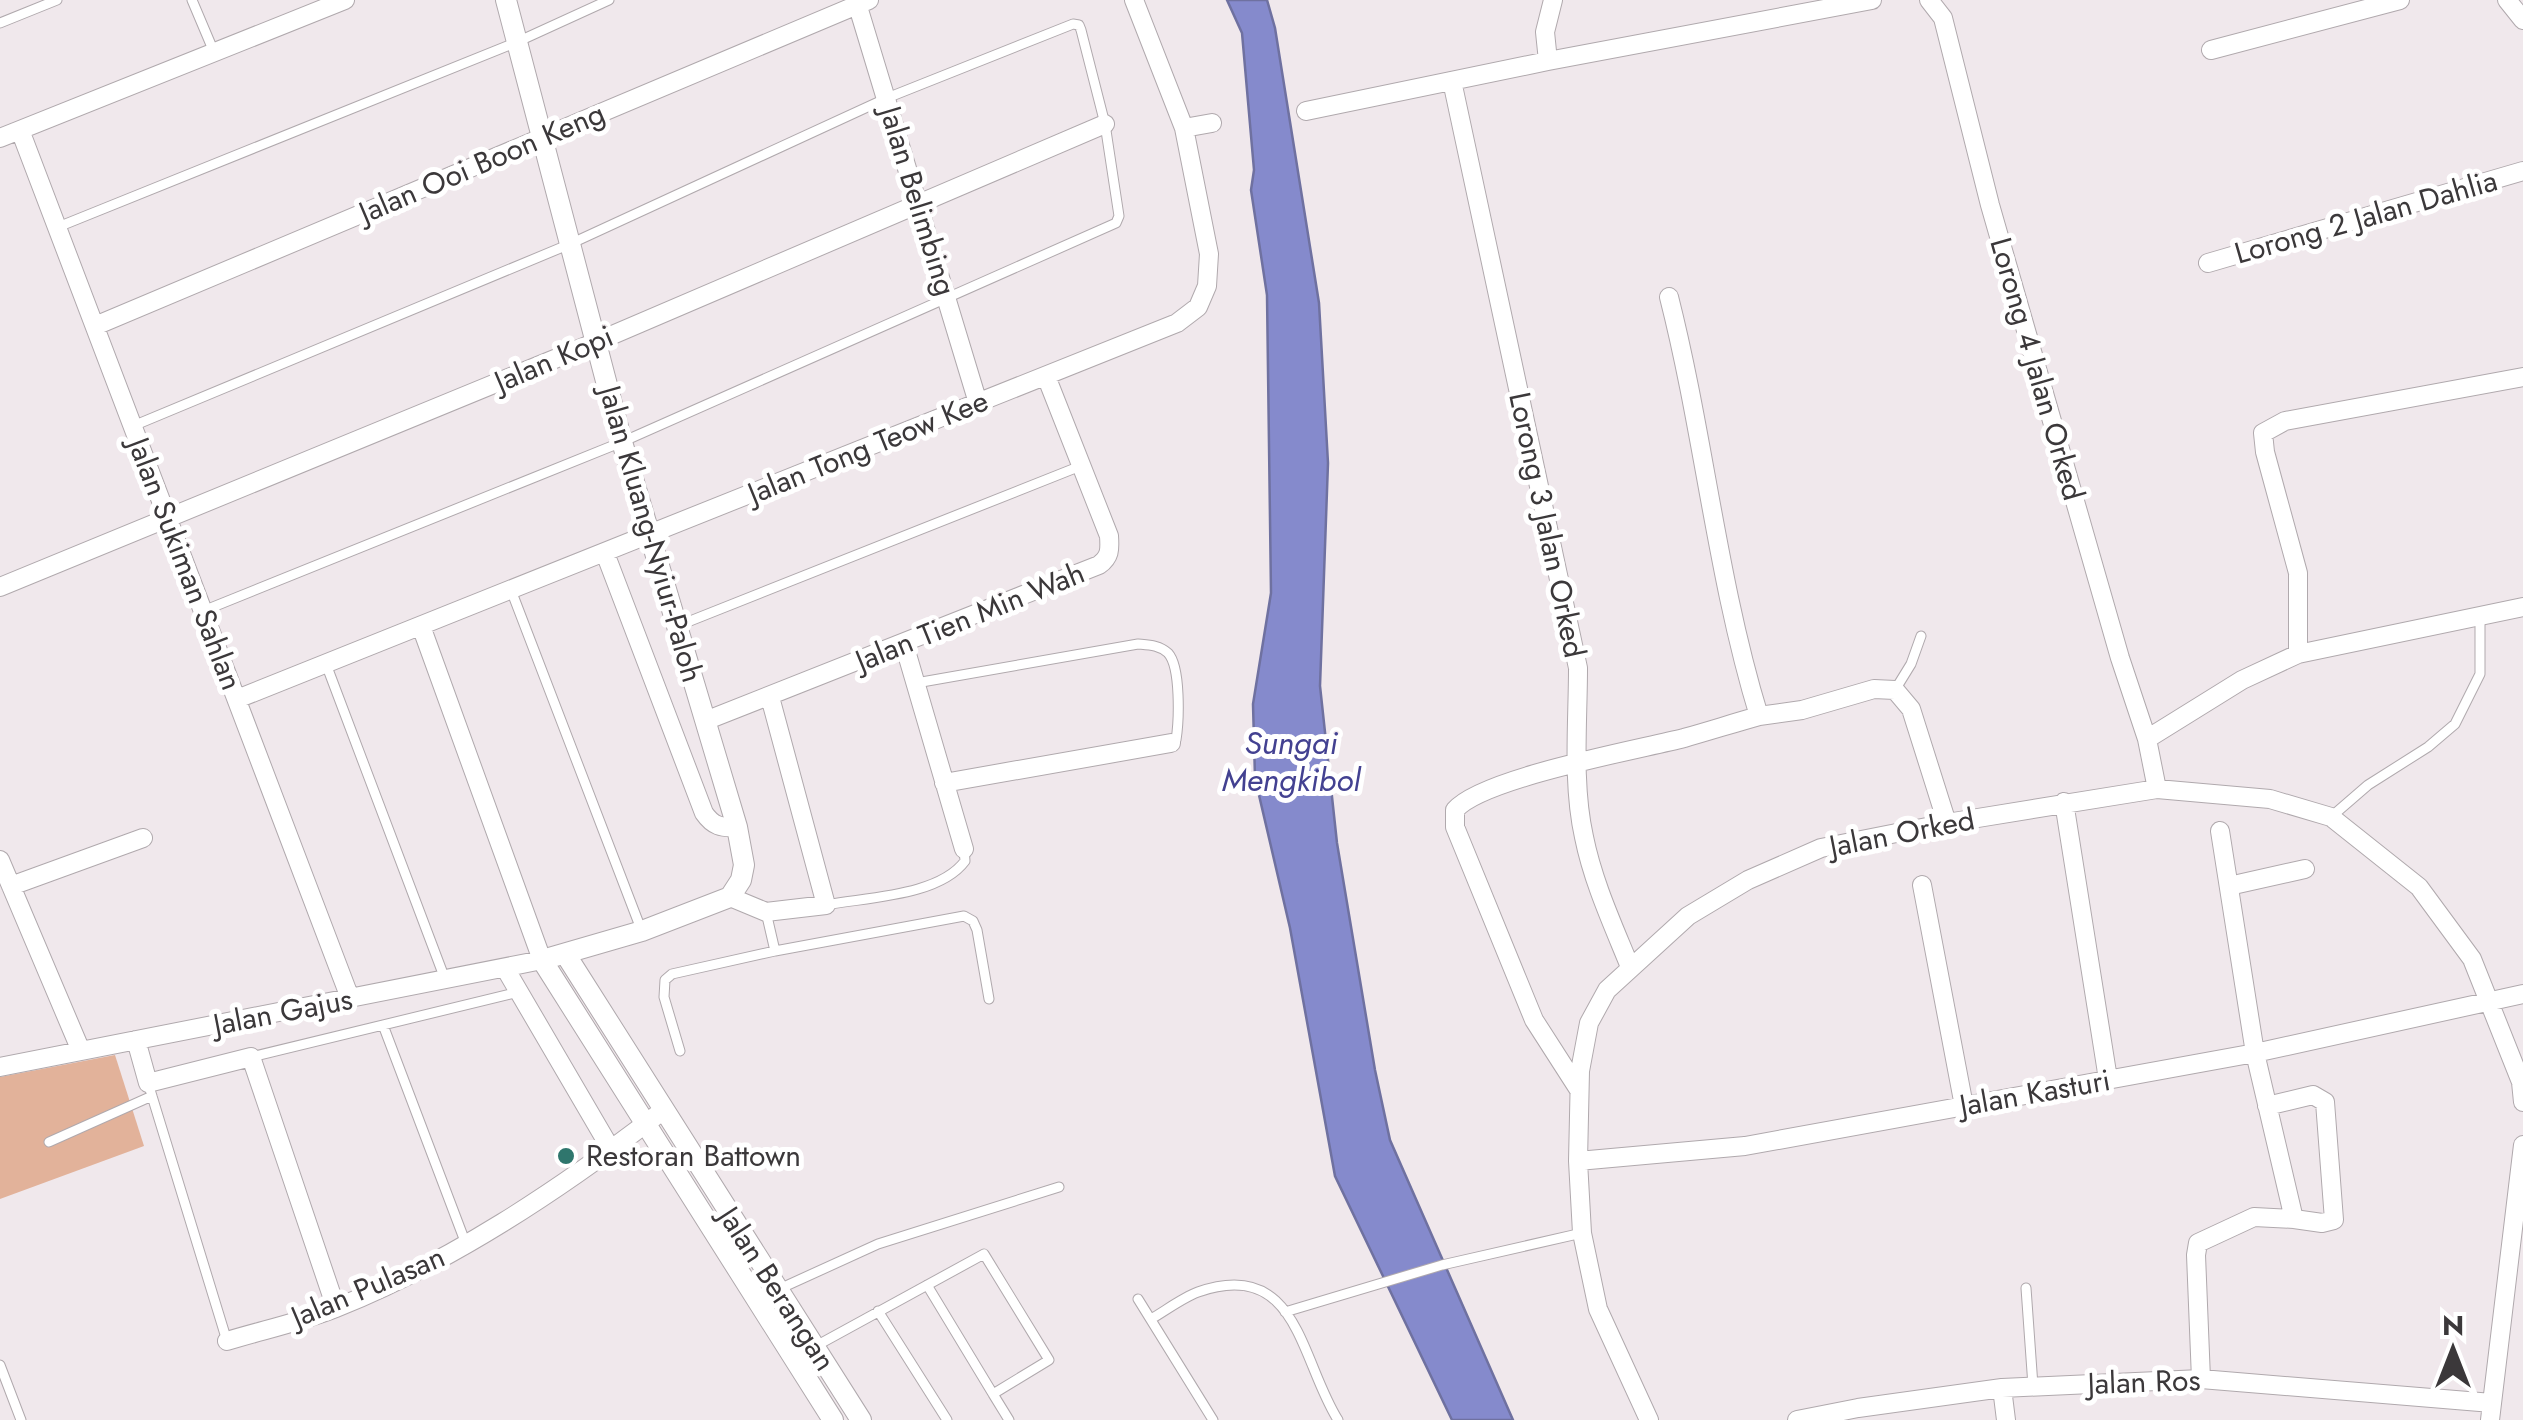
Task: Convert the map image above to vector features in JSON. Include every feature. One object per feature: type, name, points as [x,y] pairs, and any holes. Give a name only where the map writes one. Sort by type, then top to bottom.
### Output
[{"type":"street","points":[[0,138],[345,0]]},
{"type":"street","name":"Jalan Kluang-Nyiur-Paloh","points":[[506,0],[622,442],[738,827],[744,865],[742,880],[730,898]]},
{"type":"street","name":"Jalan Tong Teow Kee","points":[[237,699],[1177,323],[1198,306],[1210,268],[1184,128],[1134,0]]},
{"type":"street","points":[[1548,60],[1545,32],[1553,0]]},
{"type":"street","points":[[1306,110],[1825,4],[1872,0]]},
{"type":"street","name":"Lorong 4 Jalan Orked","points":[[1929,0],[1942,18],[1990,205],[2120,658],[2148,739],[2157,788]]},
{"type":"street","points":[[2211,50],[2400,0]]},
{"type":"street","points":[[2507,0],[2523,20]]},
{"type":"street","name":"Jalan Belimbing","points":[[861,2],[978,404]]},
{"type":"street","name":"Jalan Ooi Boon Keng","points":[[95,326],[861,2]]},
{"type":"street","name":"Lorong 3 Jalan Orked","points":[[1452,81],[1578,668],[1583,834],[1595,880],[1630,967]]},
{"type":"street","points":[[1184,128],[1212,123]]},
{"type":"street","name":"Jalan Kopi","points":[[0,586],[596,342],[1105,124]]},
{"type":"street","name":"Jalan Sukiman Sahlan","points":[[20,130],[350,998]]},
{"type":"street","name":"Lorong 2 Jalan Dahlia","points":[[2208,264],[2523,171]]},
{"type":"street","points":[[1669,297],[1759,716]]},
{"type":"street","name":"Jalan Tien Min Wah","points":[[706,721],[1099,566],[1107,559],[1108,536],[1046,376]]},
{"type":"street","points":[[2298,654],[2298,573],[2263,434],[2285,421],[2523,377]]},
{"type":"street","points":[[605,553],[704,813],[710,822],[722,828],[738,827]]},
{"type":"street","points":[[2148,739],[2242,680],[2298,654],[2523,607]]},
{"type":"street","points":[[422,626],[542,960]]},
{"type":"street","points":[[904,644],[964,849]]},
{"type":"street","points":[[1580,1090],[1534,1020],[1455,827],[1455,810],[1461,803],[1578,762],[1759,716],[1802,710],[1874,689],[1895,690],[1910,709],[1946,823]]},
{"type":"street","points":[[566,954],[730,898],[766,912],[826,905],[770,698]]},
{"type":"street","points":[[944,783],[1171,743]]},
{"type":"street","name":"Jalan Orked","points":[[1649,1420],[1598,1309],[1582,1233],[1578,1161],[1580,1071],[1590,1023],[1607,990],[1688,916],[1748,880],[1821,848],[2157,788],[2270,799],[2332,817],[2419,887],[2472,959],[2521,1082],[2523,1102]]},
{"type":"street","points":[[2064,802],[2108,1079]]},
{"type":"street","points":[[2220,830],[2255,1052],[2294,1219]]},
{"type":"street","points":[[11,886],[143,838]]},
{"type":"street","points":[[0,860],[82,1052]]},
{"type":"street","points":[[2229,886],[2304,869]]},
{"type":"street","points":[[1922,885],[1964,1106]]},
{"type":"street","name":"Jalan Gajus","points":[[0,1067],[566,954]]},
{"type":"street","name":"Jalan Berangan","points":[[566,954],[861,1420]]},
{"type":"street","name":"Jalan Berangan","points":[[542,960],[833,1420]]},
{"type":"street","points":[[505,968],[612,1150]]},
{"type":"street","name":"Jalan Kasturi","points":[[1578,1161],[1745,1146],[2255,1052],[2523,994]]},
{"type":"street","name":"Jalan Pulasan","points":[[136,1040],[150,1090]]},
{"type":"street","points":[[150,1090],[251,1057],[336,1308]]},
{"type":"street","points":[[2201,1379],[2198,1244],[2208,1236],[2254,1218],[2322,1223],[2334,1220],[2325,1102],[2313,1095],[2268,1106]]},
{"type":"street","name":"Jalan Pulasan","points":[[227,1342],[336,1308],[466,1244],[612,1150],[664,1110]]},
{"type":"street","points":[[2491,1412],[2523,1146]]},
{"type":"street","name":"Jalan Ros","points":[[1798,1420],[2002,1388],[2201,1379],[2491,1412]]},
{"type":"street","points":[[2002,1388],[2006,1420]]},
{"type":"lane","points":[[0,23],[57,0]]},
{"type":"lane","points":[[192,0],[214,52]]},
{"type":"lane","points":[[58,227],[517,42],[608,0]]},
{"type":"lane","points":[[133,426],[570,244],[887,98],[1072,24],[1079,25],[1105,124],[1119,216],[1116,223],[622,442],[203,611]]},
{"type":"lane","points":[[677,626],[1083,465]]},
{"type":"lane","points":[[511,590],[642,931]]},
{"type":"lane","points":[[2332,817],[2368,785],[2428,747],[2455,724],[2480,674],[2480,616]]},
{"type":"lane","points":[[1895,690],[1911,664],[1921,636]]},
{"type":"lane","points":[[915,683],[1138,644],[1159,647],[1171,656],[1175,667],[1178,725],[1176,740],[1171,743]]},
{"type":"lane","points":[[326,664],[446,980]]},
{"type":"lane","points":[[826,905],[938,884],[955,874],[965,861],[964,849]]},
{"type":"lane","points":[[766,912],[775,950]]},
{"type":"lane","points":[[680,1052],[664,997],[665,980],[672,974],[775,950],[964,916],[973,920],[989,999]]},
{"type":"lane","points":[[251,1057],[519,992]]},
{"type":"lane","points":[[383,1025],[466,1244]]},
{"type":"lane","points":[[49,1142],[150,1090]]},
{"type":"lane","name":"Jalan Pulasan","points":[[150,1090],[227,1342]]},
{"type":"lane","points":[[756,1299],[878,1244],[1058,1187]]},
{"type":"lane","points":[[1285,1312],[1442,1264],[1582,1233]]},
{"type":"lane","points":[[794,1358],[984,1254],[1048,1360],[993,1394]]},
{"type":"lane","points":[[927,1285],[1009,1420]]},
{"type":"lane","points":[[1150,1320],[1196,1292],[1223,1286],[1249,1286],[1275,1297],[1296,1327],[1324,1399],[1338,1420]]},
{"type":"lane","points":[[2026,1288],[2034,1386]]},
{"type":"lane","points":[[1138,1298],[1213,1420]]},
{"type":"lane","points":[[878,1312],[947,1420]]},
{"type":"lane","points":[[0,1364],[22,1420]]},
{"type":"shaded area","points":[[115,1055],[144,1146],[0,1199],[0,1077]]},
{"type":"water","name":"Sungai Mengkibol","points":[[1227,0],[1267,0],[1275,28],[1319,303],[1328,463],[1320,686],[1337,843],[1375,1070],[1390,1140],[1513,1420],[1452,1420],[1335,1176],[1290,928],[1255,778],[1253,704],[1271,593],[1267,295],[1251,190],[1254,170],[1242,33]]},
{"type":"place","name":"Restoran Battown","points":[[566,1156]]}]
